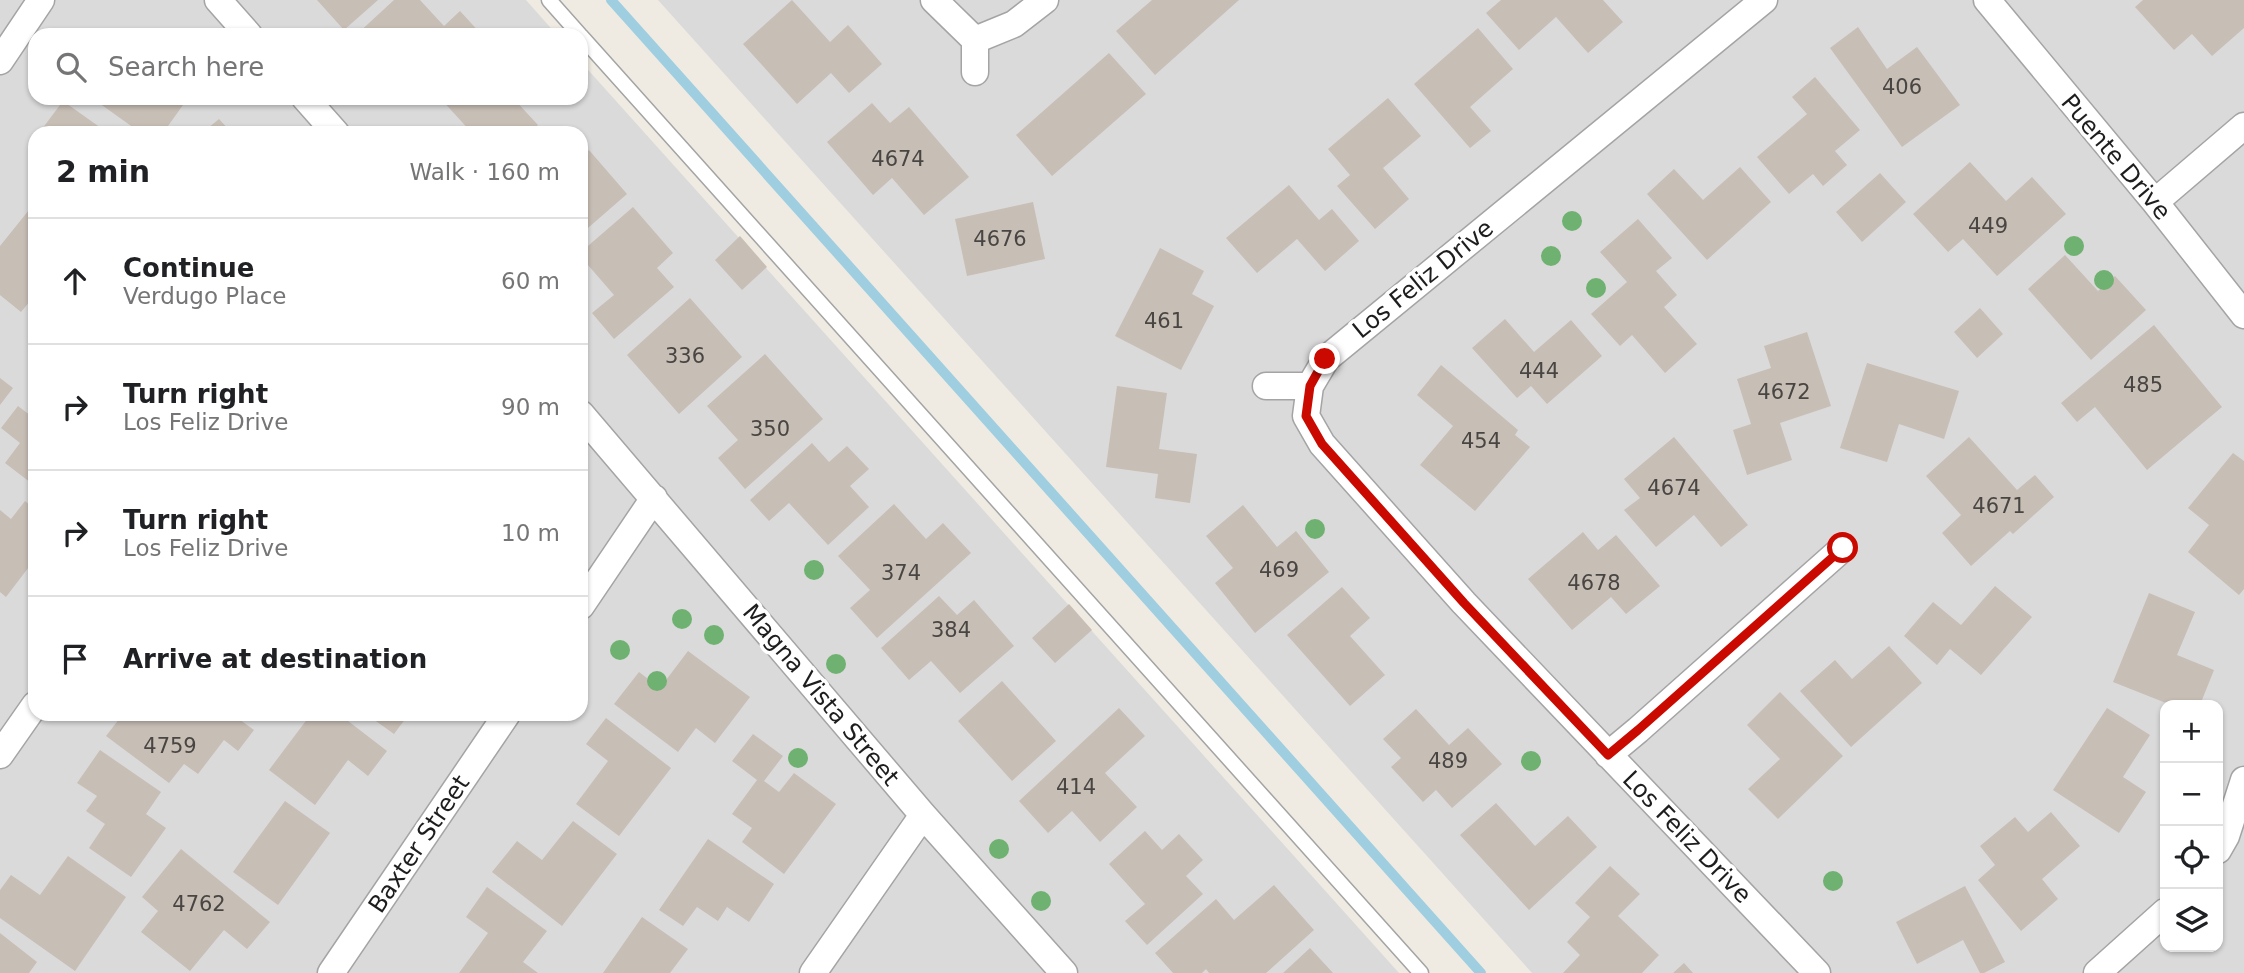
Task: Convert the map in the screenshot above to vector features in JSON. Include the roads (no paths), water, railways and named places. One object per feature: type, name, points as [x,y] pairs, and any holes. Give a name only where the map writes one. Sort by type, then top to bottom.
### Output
[{"type":"street","points":[[0,61],[41,0]]},
{"type":"street","points":[[218,0],[243,28]]},
{"type":"street","points":[[934,0],[975,40],[975,72]]},
{"type":"street","points":[[975,40],[1014,24],[1045,0]]},
{"type":"street","name":"Los Feliz Drive","points":[[1764,0],[1325,359],[1310,386],[1306,416],[1322,444],[1464,603],[1817,973]]},
{"type":"street","name":"Puente Drive","points":[[1987,0],[2155,202],[2244,315]]},
{"type":"street","points":[[311,105],[330,126]]},
{"type":"street","points":[[2155,202],[2244,126]]},
{"type":"street","points":[[1266,386],[1310,386]]},
{"type":"street","name":"Magna Vista Street","points":[[588,422],[923,815],[1063,973]]},
{"type":"street","points":[[588,596],[654,498]]},
{"type":"street","points":[[1608,755],[1843,548]]},
{"type":"street","points":[[0,755],[28,715]]},
{"type":"street","name":"Baxter Street","points":[[331,973],[502,721]]},
{"type":"street","points":[[2223,840],[2244,780]]},
{"type":"street","points":[[813,973],[923,815]]},
{"type":"street","points":[[2097,973],[2160,916]]},
{"type":"lane","points":[[549,0],[575,28]]},
{"type":"lane","points":[[588,43],[1421,973]]},
{"type":"waterway","points":[[611,0],[1481,973]]}]
